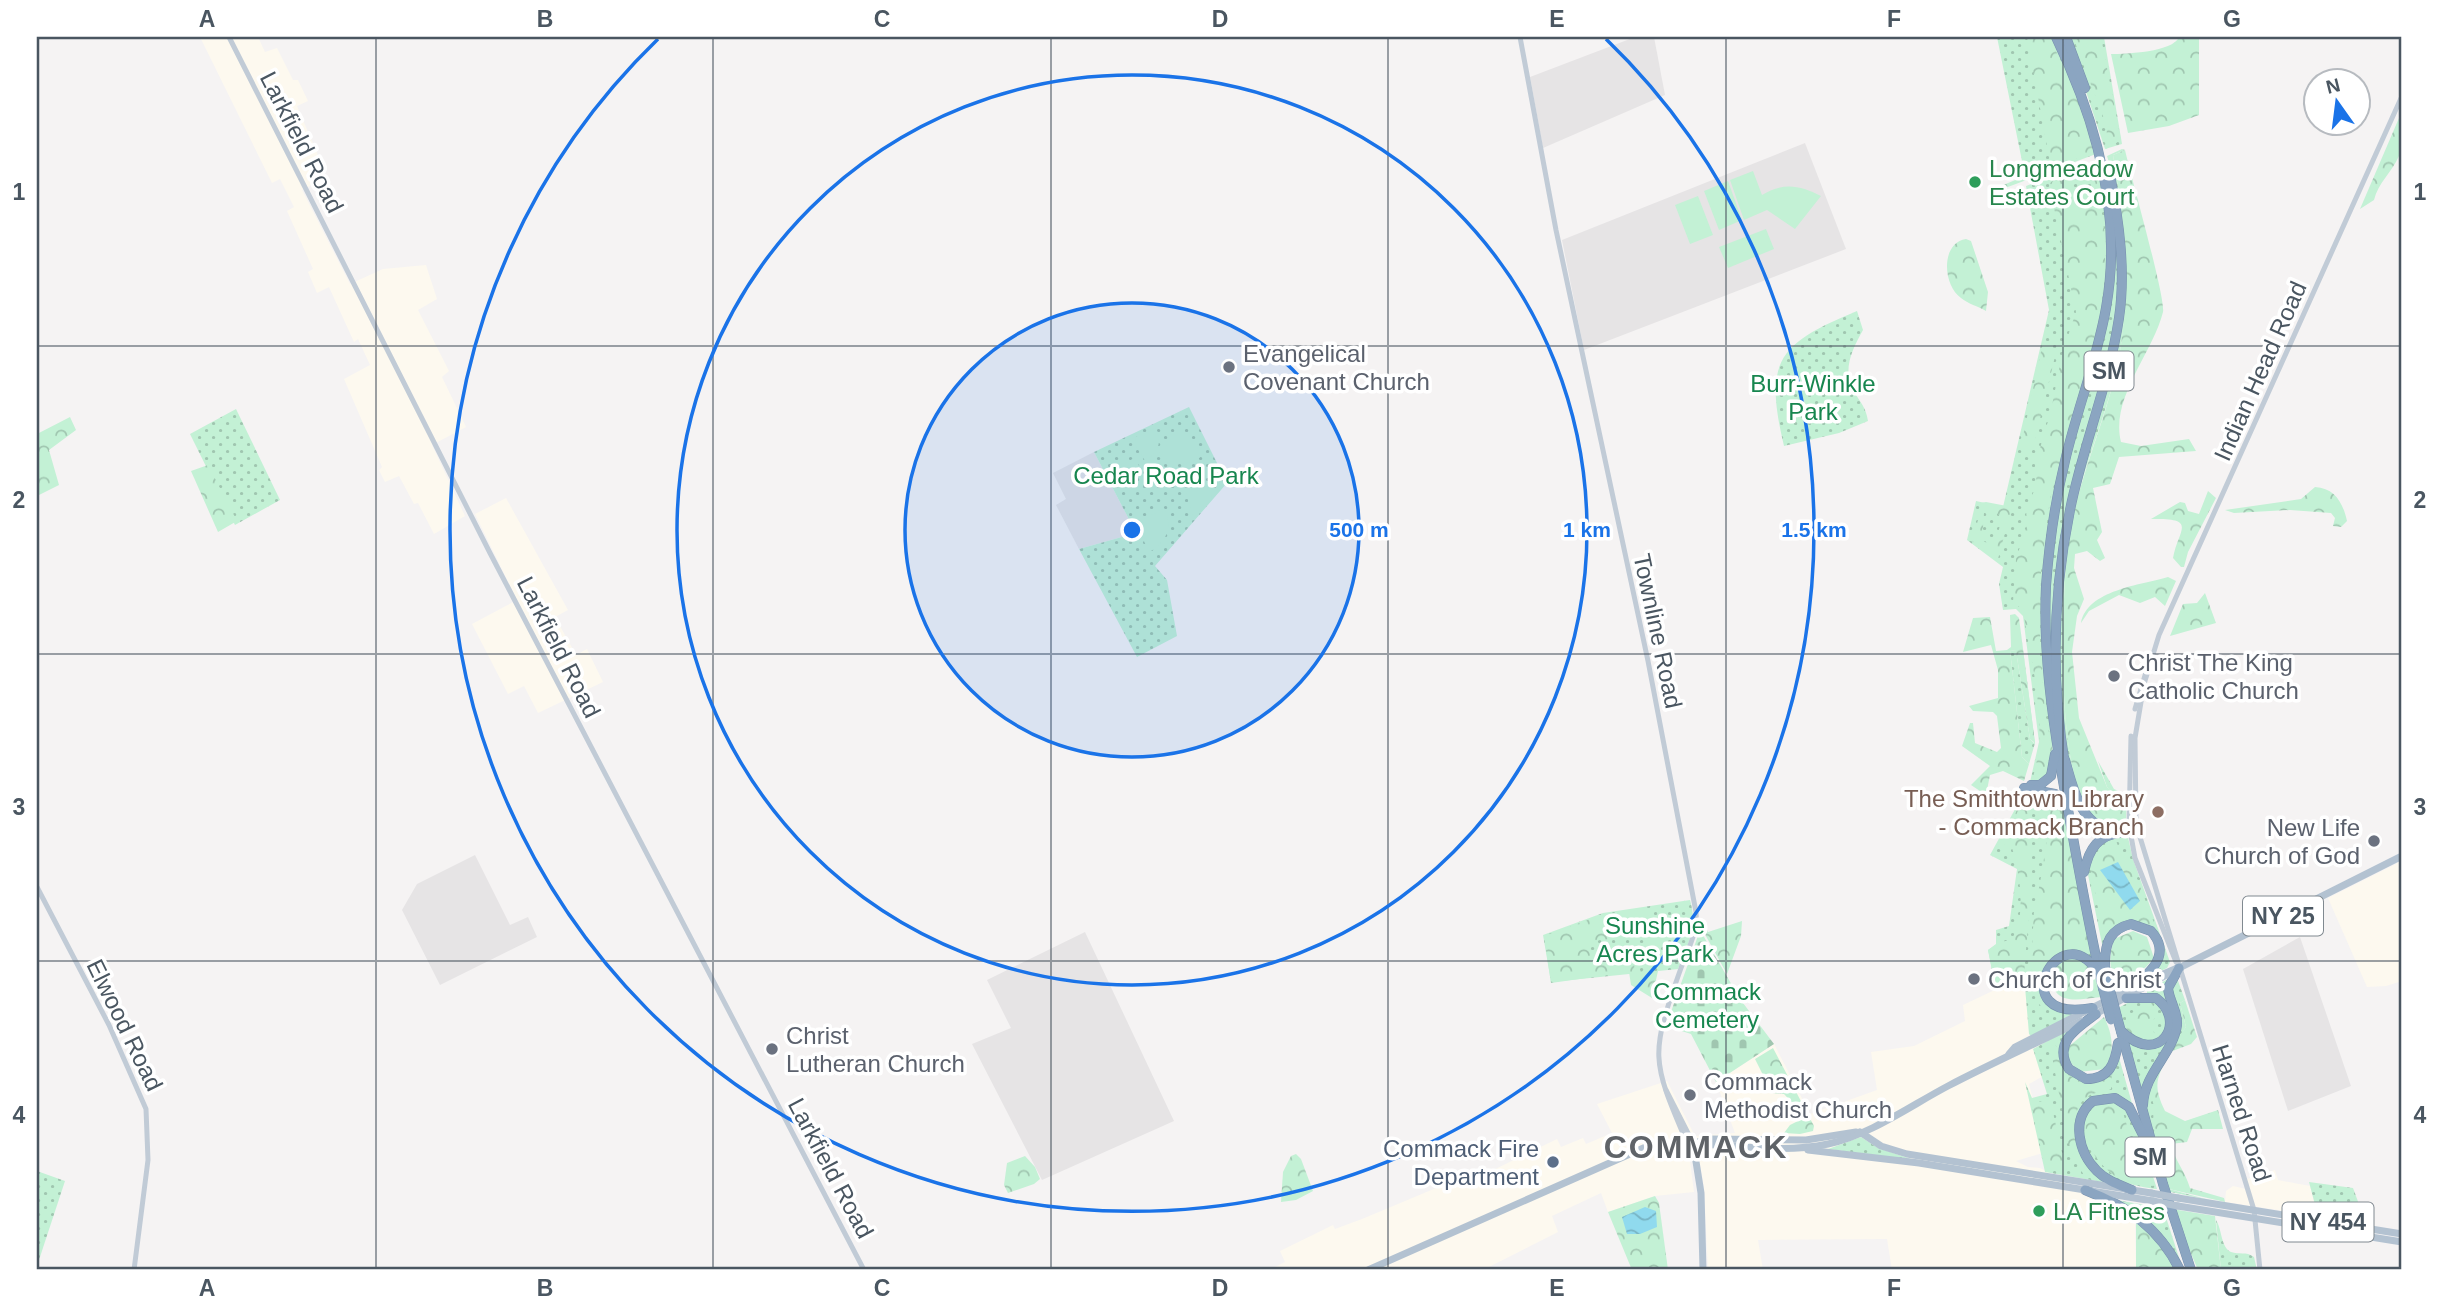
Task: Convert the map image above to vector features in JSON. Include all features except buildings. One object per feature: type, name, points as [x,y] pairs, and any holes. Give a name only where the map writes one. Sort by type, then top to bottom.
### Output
[{"type":"highway","name":"SM","points":[[2056,37],[2082,96],[2101,154],[2109,212],[2110,273],[2097,351],[2065,460],[2052,528],[2045,613],[2056,749],[2118,1043],[2183,1270]]},
{"type":"highway","name":"SM","points":[[2066,37],[2101,137],[2115,201],[2121,258],[2120,316],[2082,458],[2062,560],[2056,659],[2064,759],[2084,872],[2106,968],[2105,985]]},
{"type":"highway","points":[[2056,749],[2051,776],[2046,782],[2025,786],[2055,794],[2068,814]]},
{"type":"highway","points":[[2064,759],[2076,794],[2093,822],[2110,828],[2133,827]]},
{"type":"highway","points":[[2084,872],[2088,856],[2099,840],[2133,827]]},
{"type":"highway","points":[[2106,968],[2106,948],[2115,931],[2131,924],[2147,928],[2158,941],[2159,958],[2154,969],[2133,987]]},
{"type":"highway","points":[[2094,1011],[2068,1011],[2055,1007],[2043,987],[2045,971],[2055,960],[2074,954],[2091,962],[2105,985]]},
{"type":"highway","points":[[2144,1117],[2147,1083],[2176,1029],[2177,1016],[2168,988],[2179,968]]},
{"type":"highway","points":[[2120,1031],[2133,1042],[2147,1046],[2162,1040],[2170,1026],[2166,1008],[2156,998],[2126,999]]},
{"type":"highway","points":[[2094,1011],[2066,1039],[2062,1050],[2068,1069],[2086,1079],[2104,1075],[2112,1067],[2118,1043]]},
{"type":"highway","name":"SM","points":[[2114,1018],[2192,1270]]},
{"type":"highway","points":[[2132,1190],[2105,1178],[2087,1159],[2080,1140],[2081,1117],[2093,1101],[2115,1098],[2129,1107],[2143,1135]]},
{"type":"highway","points":[[2085,1190],[2113,1201],[2144,1221],[2166,1245],[2183,1270]]},
{"type":"main road","name":"Larkfield Road","points":[[229,37],[490,553],[864,1270]]},
{"type":"main road","name":"Townline Road","points":[[1520,37],[1558,238],[1648,661],[1696,909],[1695,932],[1662,1023],[1657,1056],[1665,1088],[1690,1143]]},
{"type":"main road","name":"Indian Head Road","points":[[2179,968],[2140,873],[2133,827],[2135,738],[2150,660],[2402,96]]},
{"type":"main road","name":"Indian Head Road","points":[[2133,827],[2179,968]]},
{"type":"main road","name":"NY 25","points":[[2094,1011],[2126,999],[2179,968],[2402,856]]},
{"type":"main road","name":"Elwood Road","points":[[37,887],[109,1025],[146,1109],[148,1160],[134,1270]]},
{"type":"main road","name":"NY 25","points":[[1755,1145],[1767,1140],[1790,1147],[1828,1144],[1860,1132],[2007,1055],[2017,1053],[2133,987],[2179,968]]},
{"type":"main road","name":"Harned Road","points":[[2179,968],[2255,1214],[2260,1270]]},
{"type":"main road","points":[[1875,1124],[1872,1136],[1876,1143]]},
{"type":"main road","name":"NY 25","points":[[1778,1144],[1860,1132]]},
{"type":"main road","name":"NY 454","points":[[1860,1132],[1876,1143],[1907,1154],[2132,1190],[2152,1197]]},
{"type":"main road","points":[[1690,1143],[1700,1183],[1703,1270]]},
{"type":"main road","points":[[1368,1270],[1639,1149],[1690,1143],[1710,1147],[1778,1144]]},
{"type":"main road","name":"NY 454","points":[[1790,1147],[2402,1234]]},
{"type":"main road","name":"NY 454","points":[[2255,1214],[2402,1242]]},
{"type":"shaded area","points":[[200,37],[258,37],[265,52],[277,48],[293,80],[298,80],[308,101],[297,106],[323,167],[310,186],[302,190],[350,284],[383,269],[426,265],[437,299],[418,310],[449,371],[442,377],[466,427],[432,445],[465,516],[434,534],[418,503],[414,504],[399,476],[385,482],[379,470],[382,467],[344,379],[370,365],[358,339],[354,342],[329,287],[317,293],[308,272],[313,269],[287,211],[294,207],[280,179],[272,183]]},
{"type":"shaded area","points":[[1635,37],[1654,37],[1665,95],[1543,148],[1530,77]]},
{"type":"shaded area","points":[[1805,143],[1846,249],[1584,350],[1562,240]]},
{"type":"shaded area","points":[[1094,452],[1136,533],[1079,549],[1056,505],[1066,499],[1053,473]]},
{"type":"shaded area","points":[[506,498],[568,610],[555,617],[576,655],[587,649],[603,682],[538,713],[524,686],[508,694],[472,624],[517,600],[475,514]]},
{"type":"shaded area","points":[[475,855],[510,925],[528,917],[537,937],[440,985],[402,910],[417,884]]},
{"type":"shaded area","points":[[2402,858],[2402,981],[2386,986],[2367,987],[2328,898],[2396,864]]},
{"type":"shaded area","points":[[1085,932],[1174,1121],[1042,1180],[972,1044],[1011,1028],[987,980]]},
{"type":"shaded area","points":[[2300,937],[2351,1086],[2288,1111],[2243,969]]},
{"type":"shaded area","points":[[2022,977],[2047,1074],[2029,1084],[2046,1152],[2016,1161],[2028,1167],[2040,1168],[2135,1219],[2136,1270],[1892,1270],[1887,1239],[1758,1240],[1763,1270],[1708,1270],[1704,1187],[1695,1136],[1735,1133],[1716,1082],[1774,1044],[1810,1114],[1877,1090],[1871,1052],[1914,1046],[1965,1021],[1963,1005]]},
{"type":"shaded area","points":[[1667,1081],[1695,1136],[1688,1146],[1694,1192],[1655,1196],[1608,1212],[1601,1193],[1552,1216],[1558,1232],[1483,1270],[1269,1270],[1285,1262],[1280,1251],[1333,1225],[1335,1229],[1362,1219],[1472,1173],[1475,1179],[1557,1139],[1561,1147],[1583,1138],[1586,1144],[1612,1133],[1597,1104]]},
{"type":"shaded area","points":[[2275,1170],[2278,1180],[2310,1186],[2318,1216],[2225,1202],[2226,1191],[2233,1186],[2246,1189],[2244,1180]]},
{"type":"green space","points":[[1997,37],[2054,37],[2073,77],[2096,154],[1997,191],[1996,188],[2025,176]]},
{"type":"green space","points":[[2027,37],[2049,37],[2073,86],[2096,152],[2051,168]]},
{"type":"green space","points":[[2068,37],[2104,37],[2122,144],[2105,149]]},
{"type":"green space","points":[[2073,37],[2101,37],[2121,140],[2106,149],[2107,127]]},
{"type":"green space","points":[[2179,37],[2199,37],[2199,115],[2169,126],[2128,133],[2111,54],[2159,49],[2175,42]]},
{"type":"green space","points":[[2402,111],[2403,140],[2399,156],[2374,200],[2360,209]]},
{"type":"green space","points":[[2125,150],[2113,155],[2125,250],[2124,320],[2110,395],[2072,519],[2066,570],[2063,646],[2067,732],[2073,770],[2083,800],[2100,821],[2123,820],[2121,804],[2107,787],[2098,761],[2114,789],[2127,795],[2126,822],[2112,826],[2100,823],[2091,816],[2083,804],[2069,771],[2060,730],[2057,636],[2067,539],[2075,497],[2112,366],[2120,327],[2123,288],[2122,230],[2107,156]]},
{"type":"green space","points":[[2125,150],[2154,261],[2163,312],[2127,392],[2119,425],[2121,442],[2141,446],[2189,439],[2196,451],[2119,457],[2110,484],[2093,488],[2102,532],[2097,540],[2105,558],[2100,561],[2087,551],[2075,554],[2074,568],[2084,599],[2077,616],[2072,652],[2079,718],[2107,787],[2118,798],[2125,816],[2123,820],[2110,823],[2097,819],[2083,800],[2073,770],[2067,732],[2063,646],[2068,545],[2072,519],[2110,395],[2121,345],[2126,272],[2113,155]]},
{"type":"green space","points":[[2099,159],[2108,215],[2106,303],[2047,550],[2053,760],[2051,772],[2042,783],[2030,782],[2039,742],[2023,616],[2016,609],[2003,610],[1999,584],[2003,567],[1967,540],[1976,501],[2003,507],[2049,310],[2026,186]]},
{"type":"green space","points":[[2089,169],[2095,169],[2105,235],[2105,277],[2099,321],[2050,499],[2041,570],[2040,651],[2045,712],[2052,748],[2045,775],[2035,781],[2033,777],[2039,715],[2023,610],[2013,602],[2016,559],[2027,525],[2026,508],[2034,491],[2037,475],[2035,465],[2051,411],[2062,354],[2076,312],[2049,184],[2057,177],[2077,173],[2078,178],[2069,190],[2069,202],[2071,206],[2088,205],[2093,199]]},
{"type":"green space","points":[[1753,171],[1762,195],[1777,188],[1792,186],[1821,196],[1795,229],[1767,210],[1744,220],[1730,180]]},
{"type":"green space","points":[[1728,181],[1742,220],[1719,230],[1704,191]]},
{"type":"green space","points":[[1698,196],[1713,235],[1690,244],[1675,205]]},
{"type":"green space","points":[[2113,203],[2119,282],[2115,330],[2072,488],[2051,693],[2048,586],[2060,489],[2100,349]]},
{"type":"green space","points":[[1766,229],[1774,249],[1728,268],[1719,247]]},
{"type":"green space","points":[[1966,239],[1971,241],[1988,292],[1986,311],[1961,298],[1955,292],[1948,275],[1948,256],[1952,248]]},
{"type":"green space","name":"Burr-Winkle Park","points":[[1857,311],[1863,330],[1853,351],[1849,374],[1853,390],[1868,421],[1839,433],[1784,446],[1776,394],[1777,375],[1783,359],[1793,346],[1809,334]]},
{"type":"green space","points":[[2042,347],[2057,348],[2034,444],[2031,451],[2020,450]]},
{"type":"green space","name":"Cedar Road Park","points":[[1189,407],[1227,483],[1155,566],[1167,580],[1177,636],[1137,657],[1079,549],[1136,533],[1094,452]]},
{"type":"green space","points":[[236,409],[280,500],[235,525],[190,434]]},
{"type":"green space","points":[[70,417],[76,430],[49,450],[59,485],[39,495],[37,434]]},
{"type":"green space","points":[[1156,428],[1158,446],[1145,461],[1136,446],[1135,437]]},
{"type":"green space","points":[[1181,433],[1204,454],[1187,463],[1175,463],[1164,457],[1159,452]]},
{"type":"green space","points":[[1135,458],[1143,474],[1117,486],[1109,470]]},
{"type":"green space","points":[[208,465],[237,521],[218,532],[191,471]]},
{"type":"green space","points":[[1214,480],[1211,500],[1193,517],[1185,489]]},
{"type":"green space","points":[[2315,487],[2328,490],[2337,498],[2347,521],[2341,527],[2333,526],[2335,518],[2331,513],[2290,510],[2234,513],[2225,510],[2301,499]]},
{"type":"green space","points":[[2208,491],[2216,498],[2188,552],[2184,567],[2181,567],[2173,558],[2181,533],[2180,523],[2151,519],[2180,502],[2185,503],[2188,511],[2199,514]]},
{"type":"green space","points":[[1981,503],[2012,507],[1998,559],[1972,541],[1980,513],[1984,513],[1982,540],[1990,545],[1995,541],[2002,520],[1996,511],[1982,507]]},
{"type":"green space","points":[[1164,508],[1168,521],[1167,533],[1160,544],[1149,552],[1136,524]]},
{"type":"green space","points":[[2168,577],[2176,581],[2165,606],[2155,597],[2140,603],[2119,595],[2089,611],[2081,623],[2085,612],[2104,596],[2130,586]]},
{"type":"green space","points":[[2205,593],[2216,623],[2170,636],[2183,604],[2197,603]]},
{"type":"green space","points":[[2015,614],[2019,618],[2035,743],[2030,739],[2016,651],[2010,650],[2022,757],[2029,764],[2024,781],[2003,771],[1990,775],[1986,795],[1971,785],[1990,766],[1962,746],[1970,723],[1973,723],[1975,743],[1997,752],[2001,748],[1997,716],[1993,712],[1973,711],[1969,706],[1998,698],[1998,670],[1991,645],[1963,652],[1973,618],[1990,617],[1996,651],[2007,650],[2011,647],[2010,615]]},
{"type":"green space","points":[[2019,618],[2035,743],[2029,764],[2022,757],[2010,650],[2016,651],[2030,739],[2034,743]]},
{"type":"green space","points":[[2025,791],[2045,793],[2063,804],[2099,974],[2057,956],[2052,960],[2044,973],[2044,994],[2076,1012],[2032,1037],[2029,1034],[2024,975],[1995,985],[1988,950],[1996,944],[1996,930],[2009,926],[2017,869],[1990,855]]},
{"type":"green space","points":[[2023,796],[2057,800],[2064,811],[2087,935],[2088,954],[2061,954],[2046,962],[2042,980],[2047,1006],[2043,1009],[2036,1000],[2037,988],[2031,967],[2034,910],[2048,828],[2042,800],[2032,799],[2032,876],[2024,975],[1995,985],[1988,950],[2000,942],[2011,940],[2019,920],[2021,895],[2015,858],[2012,848],[2002,844]]},
{"type":"green space","points":[[2127,833],[2133,859],[2170,962],[2167,968],[2148,977],[2158,966],[2153,931],[2124,924],[2104,954],[2087,870],[2097,843]]},
{"type":"green space","points":[[2116,841],[2121,853],[2131,863],[2158,933],[2144,924],[2131,922],[2103,935],[2090,865],[2100,850]]},
{"type":"green space","name":"Sunshine Acres Park","points":[[1690,900],[1692,927],[1678,969],[1551,982],[1543,935],[1603,913]]},
{"type":"green space","points":[[1647,910],[1644,920],[1630,937],[1591,941],[1589,949],[1599,954],[1613,947],[1616,960],[1621,961],[1623,953],[1631,951],[1635,955],[1634,971],[1658,971],[1652,998],[1631,985],[1629,972],[1551,983],[1544,936],[1604,914]]},
{"type":"green space","points":[[1651,916],[1661,923],[1666,935],[1658,950],[1638,936]]},
{"type":"green space","points":[[1742,921],[1741,936],[1727,974],[1702,929],[1704,924],[1708,932]]},
{"type":"green space","name":"Commack Cemetery","points":[[1700,930],[1740,999],[1774,1044],[1716,1082],[1691,1034],[1666,1026]]},
{"type":"green space","points":[[2133,931],[2147,937],[2154,958],[2146,967],[2115,987],[2110,963],[2114,939]]},
{"type":"green space","points":[[2068,958],[2083,963],[2092,970],[2101,997],[2067,999],[2056,991],[2051,972]]},
{"type":"green space","points":[[2170,978],[2175,1027],[2142,1094],[2128,1041],[2148,1047],[2159,1043],[2171,1020],[2147,994],[2147,990]]},
{"type":"green space","points":[[2177,978],[2185,1000],[2180,1003],[2186,1027],[2151,1079],[2155,1121],[2166,1159],[2169,1189],[2209,1200],[2166,1191],[2145,1109],[2151,1077],[2178,1028],[2178,1011],[2170,987]]},
{"type":"green space","points":[[2151,998],[2167,1014],[2164,1034],[2151,1043],[2124,1032],[2118,1008],[2135,999]]},
{"type":"green space","points":[[2185,1000],[2197,1037],[2191,1044],[2170,1052],[2159,1075],[2158,1094],[2165,1111],[2185,1121],[2218,1110],[2223,1129],[2192,1129],[2187,1142],[2171,1144],[2190,1188],[2224,1198],[2225,1202],[2169,1189],[2165,1171],[2166,1159],[2153,1122],[2154,1106],[2149,1089],[2167,1052],[2186,1027],[2180,1003]]},
{"type":"green space","points":[[2152,1004],[2155,1010],[2155,1039],[2143,1042],[2127,1033],[2126,1018],[2142,1005]]},
{"type":"green space","points":[[2104,1017],[2112,1043],[2108,1063],[2105,1069],[2079,1072],[2069,1061],[2067,1048]]},
{"type":"green space","points":[[2073,1027],[2062,1059],[2095,1080],[2118,1054],[2135,1114],[2132,1109],[2090,1101],[2079,1143],[2114,1184],[2045,1172],[2025,1082],[2032,1098],[2047,1094],[2033,1049]]},
{"type":"green space","points":[[2054,1041],[2068,1075],[2086,1083],[2112,1071],[2111,1089],[2090,1095],[2077,1111],[2077,1141],[2089,1170],[2084,1176],[2068,1142],[2050,1045]]},
{"type":"green space","points":[[1773,1048],[1814,1126],[1813,1131],[1784,1133],[1790,1125],[1802,1119],[1798,1109],[1784,1094],[1772,1093],[1755,1059]]},
{"type":"green space","points":[[2050,1099],[2066,1170],[2045,1168],[2031,1104]]},
{"type":"green space","points":[[2110,1100],[2121,1106],[2139,1165],[2146,1170],[2154,1186],[2134,1185],[2119,1178],[2096,1158],[2089,1145],[2086,1131],[2088,1119],[2095,1108]]},
{"type":"green space","points":[[2095,1101],[2120,1101],[2134,1117],[2157,1189],[2117,1179],[2094,1164],[2083,1141],[2086,1116]]},
{"type":"green space","points":[[1861,1137],[1878,1148],[1914,1160],[1828,1149]]},
{"type":"green space","points":[[1296,1154],[1301,1159],[1313,1191],[1296,1200],[1281,1202],[1283,1172],[1291,1156]]},
{"type":"green space","points":[[1025,1156],[1035,1167],[1040,1179],[1034,1184],[1008,1193],[1004,1185],[1007,1163]]},
{"type":"green space","points":[[37,1171],[65,1181],[37,1266]]},
{"type":"green space","points":[[2309,1182],[2353,1188],[2366,1223],[2318,1216]]},
{"type":"green space","points":[[1655,1196],[1659,1203],[1668,1270],[1632,1270],[1608,1212]]},
{"type":"green space","points":[[2116,1200],[2163,1208],[2183,1270]]},
{"type":"green space","points":[[2172,1209],[2215,1216],[2221,1270],[2198,1270]]},
{"type":"green space","points":[[2136,1220],[2164,1247],[2176,1270],[2136,1270]]},
{"type":"green space","points":[[2216,1220],[2228,1250],[2254,1257],[2257,1270],[2221,1270]]},
{"type":"water","points":[[2118,862],[2140,901],[2130,910],[2100,870]]},
{"type":"water","points":[[1645,1207],[1656,1211],[1657,1227],[1640,1234],[1627,1234],[1622,1217]]},
{"type":"place","name":"Longmeadow Estates Court","points":[[1975,182]]},
{"type":"place","name":"Evangelical Covenant Church","points":[[1229,367]]},
{"type":"place","name":"Christ The King Catholic Church","points":[[2114,676]]},
{"type":"place","name":"The Smithtown Library - Commack Branch","points":[[2158,812]]},
{"type":"place","name":"New Life Church of God","points":[[2374,841]]},
{"type":"place","name":"Church of Christ","points":[[1974,979]]},
{"type":"place","name":"Christ Lutheran Church","points":[[772,1049]]},
{"type":"place","name":"Commack Methodist Church","points":[[1690,1095]]},
{"type":"place","name":"Commack Fire Department","points":[[1553,1162]]},
{"type":"place","name":"LA Fitness","points":[[2039,1211]]},
{"type":"district","name":"COMMACK","points":[[1696,1147]]}]
